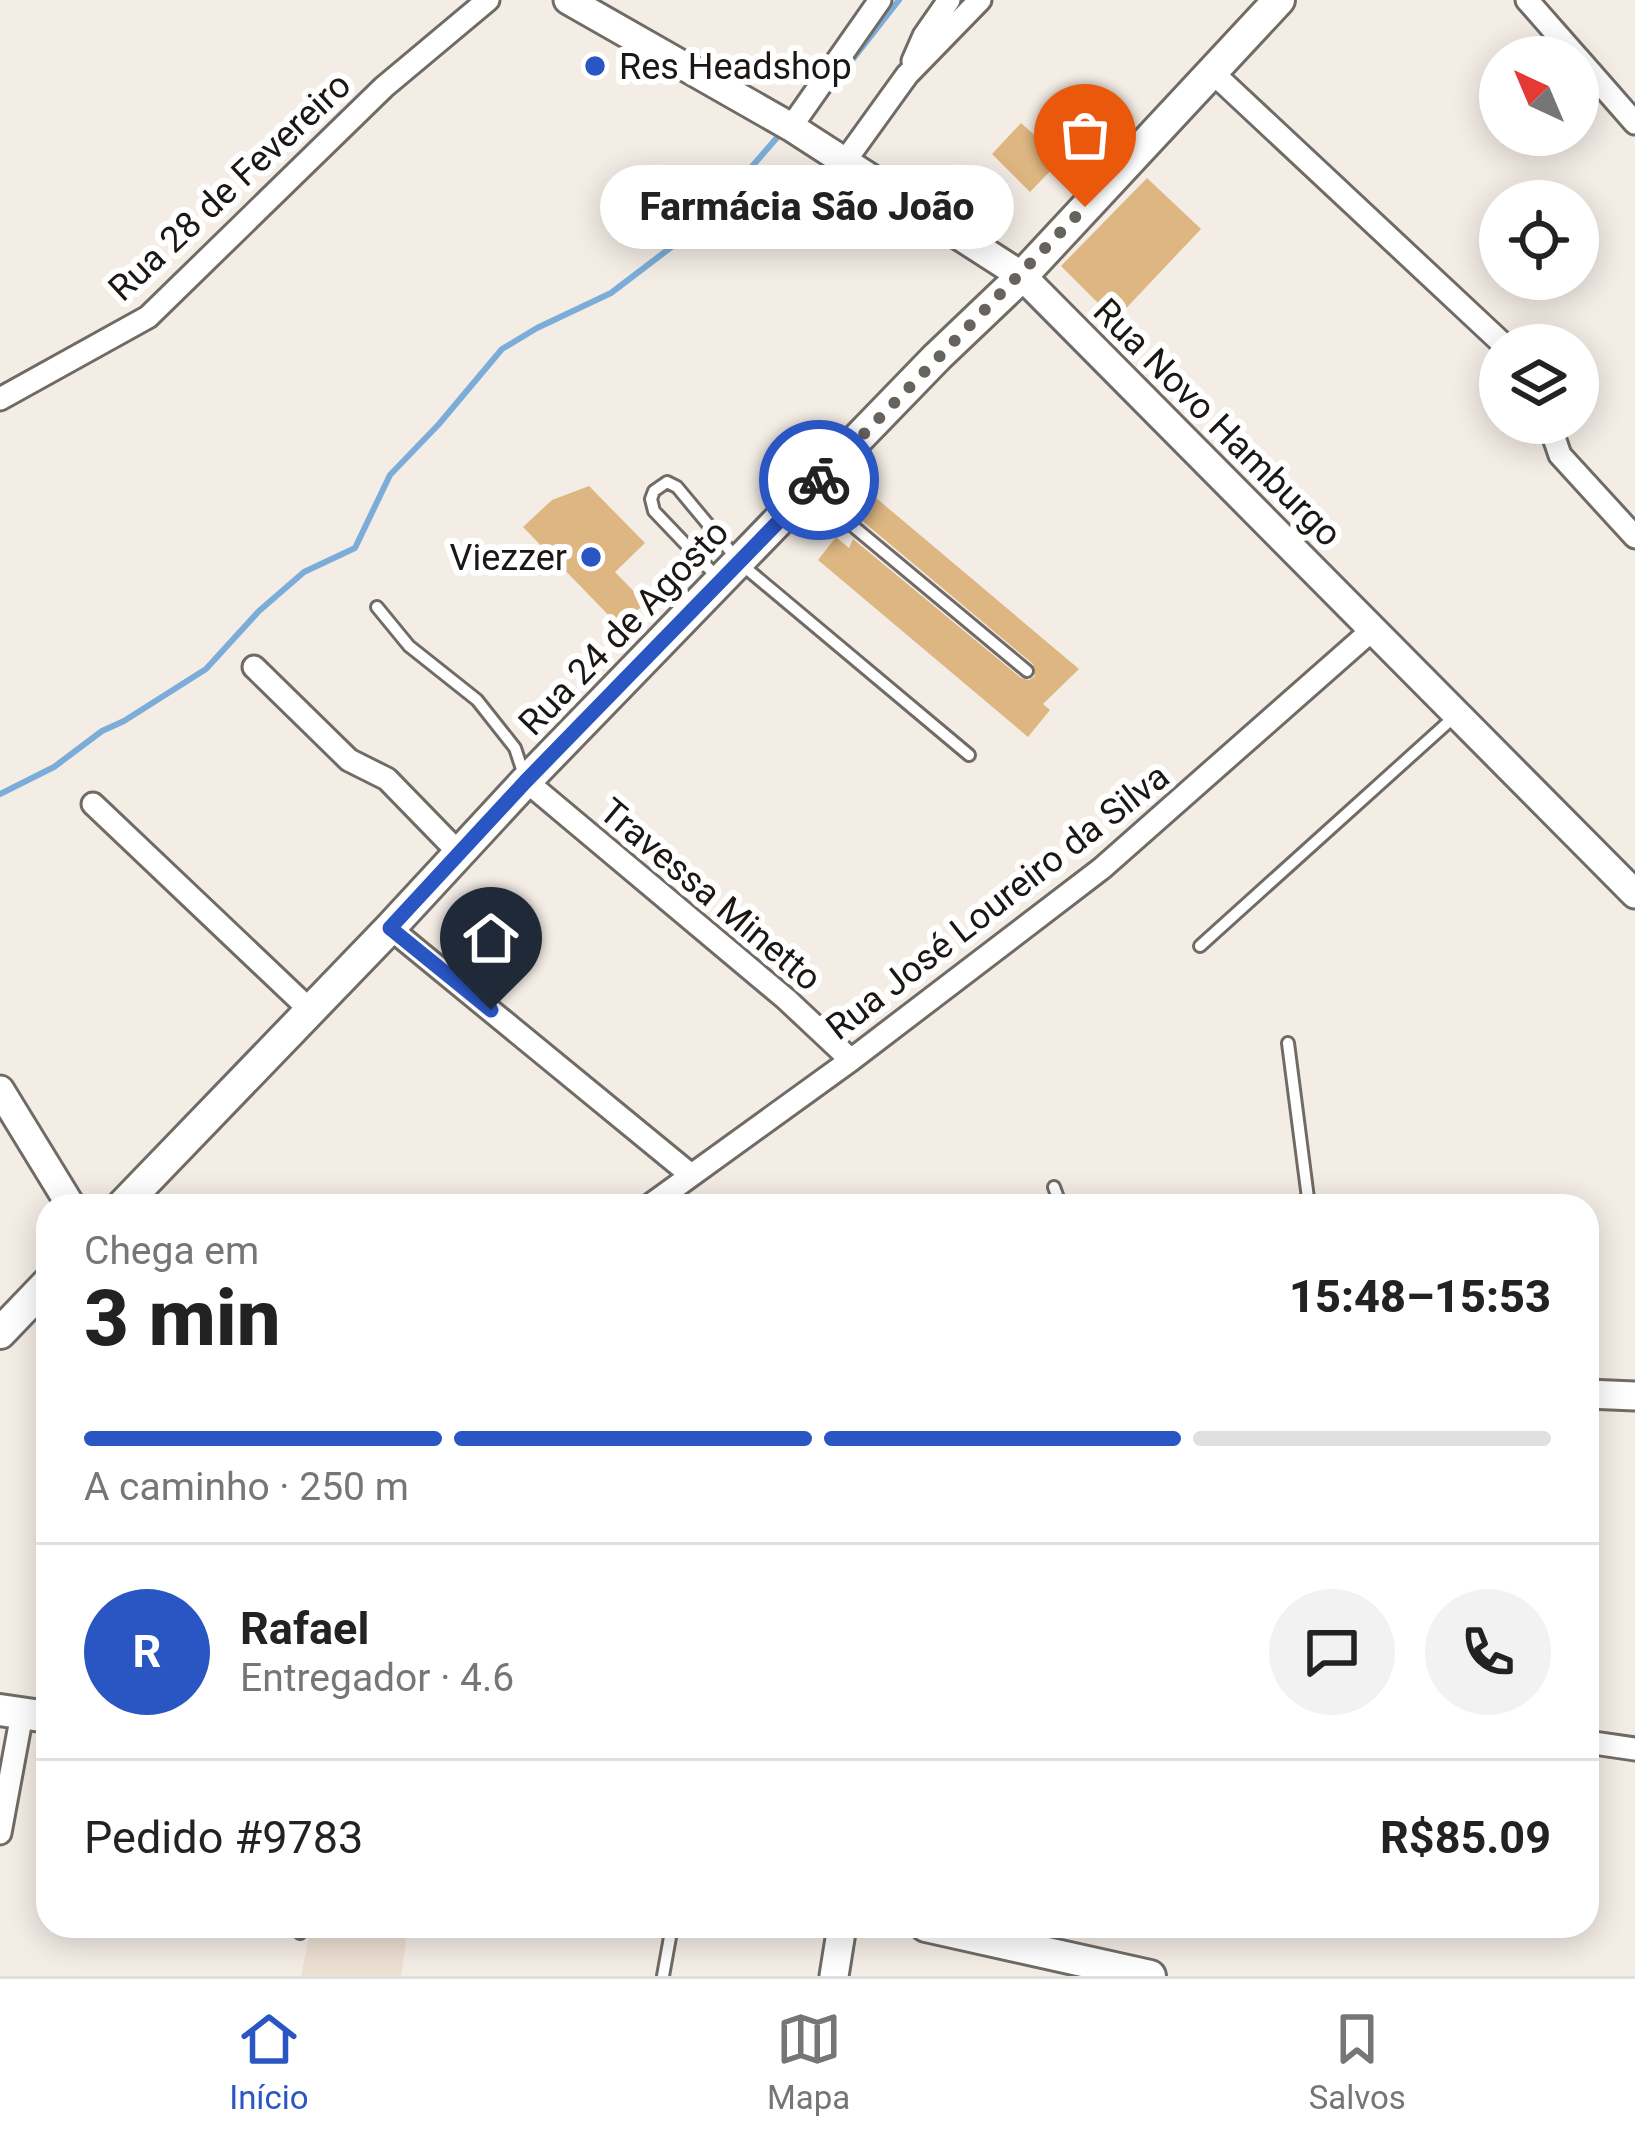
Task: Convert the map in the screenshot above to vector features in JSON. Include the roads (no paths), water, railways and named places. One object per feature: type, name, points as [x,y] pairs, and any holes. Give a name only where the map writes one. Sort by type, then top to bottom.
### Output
[{"type":"main road","name":"Rua 24 de Agosto","points":[[134,1194],[526,781],[937,357],[1022,276],[1280,0]]},
{"type":"main road","points":[[0,1334],[36,1296]]},
{"type":"main road","points":[[971,1938],[1087,1969],[1150,1976]]},
{"type":"street","name":"Rua 28 de Fevereiro","points":[[0,399],[148,317],[384,87],[488,0]]},
{"type":"street","name":"Rua Novo Hamburgo","points":[[568,0],[845,161],[1022,276],[1635,894]]},
{"type":"street","points":[[790,128],[880,0]]},
{"type":"street","points":[[907,75],[924,36],[949,0]]},
{"type":"street","points":[[845,161],[907,75],[980,0]]},
{"type":"street","points":[[1528,0],[1560,36]]},
{"type":"street","points":[[1211,71],[1482,324]]},
{"type":"street","points":[[1599,81],[1635,123]]},
{"type":"street","points":[[1556,444],[1560,455],[1635,537]]},
{"type":"street","name":"Rua José Loureiro da Silva","points":[[666,1194],[1101,869],[1372,630]]},
{"type":"street","points":[[254,667],[349,760],[387,779],[460,854]]},
{"type":"street","name":"Travessa Minetto","points":[[526,781],[786,999],[851,1060]]},
{"type":"street","points":[[93,804],[310,1011]]},
{"type":"street","points":[[390,928],[692,1175]]},
{"type":"street","points":[[0,1090],[64,1194]]},
{"type":"street","points":[[1599,1394],[1635,1396]]},
{"type":"street","points":[[0,1833],[23,1714]]},
{"type":"street","points":[[1599,1744],[1635,1749]]},
{"type":"street","points":[[835,1976],[840,1938]]},
{"type":"lane","points":[[731,572],[677,487],[668,482],[660,486],[651,499],[654,511],[731,572],[969,755]]},
{"type":"lane","points":[[809,490],[1027,670]]},
{"type":"lane","points":[[377,607],[410,646],[477,700],[515,748],[526,781]]},
{"type":"lane","points":[[1200,946],[1456,715]]},
{"type":"lane","points":[[1288,1043],[1307,1194]]},
{"type":"lane","points":[[1054,1187],[1057,1194]]},
{"type":"lane","points":[[663,1976],[670,1938]]},
{"type":"waterway","points":[[835,82],[899,0]]},
{"type":"waterway","points":[[0,794],[54,767],[102,731],[206,669],[259,611],[304,572],[355,548],[390,475],[502,349],[611,293],[703,223],[781,133]]},
{"type":"place","name":"Res Headshop","points":[[595,66]]},
{"type":"place","name":"Farmácia São João","points":[[1085,207]]},
{"type":"place","name":"Viezzer","points":[[591,557]]}]
